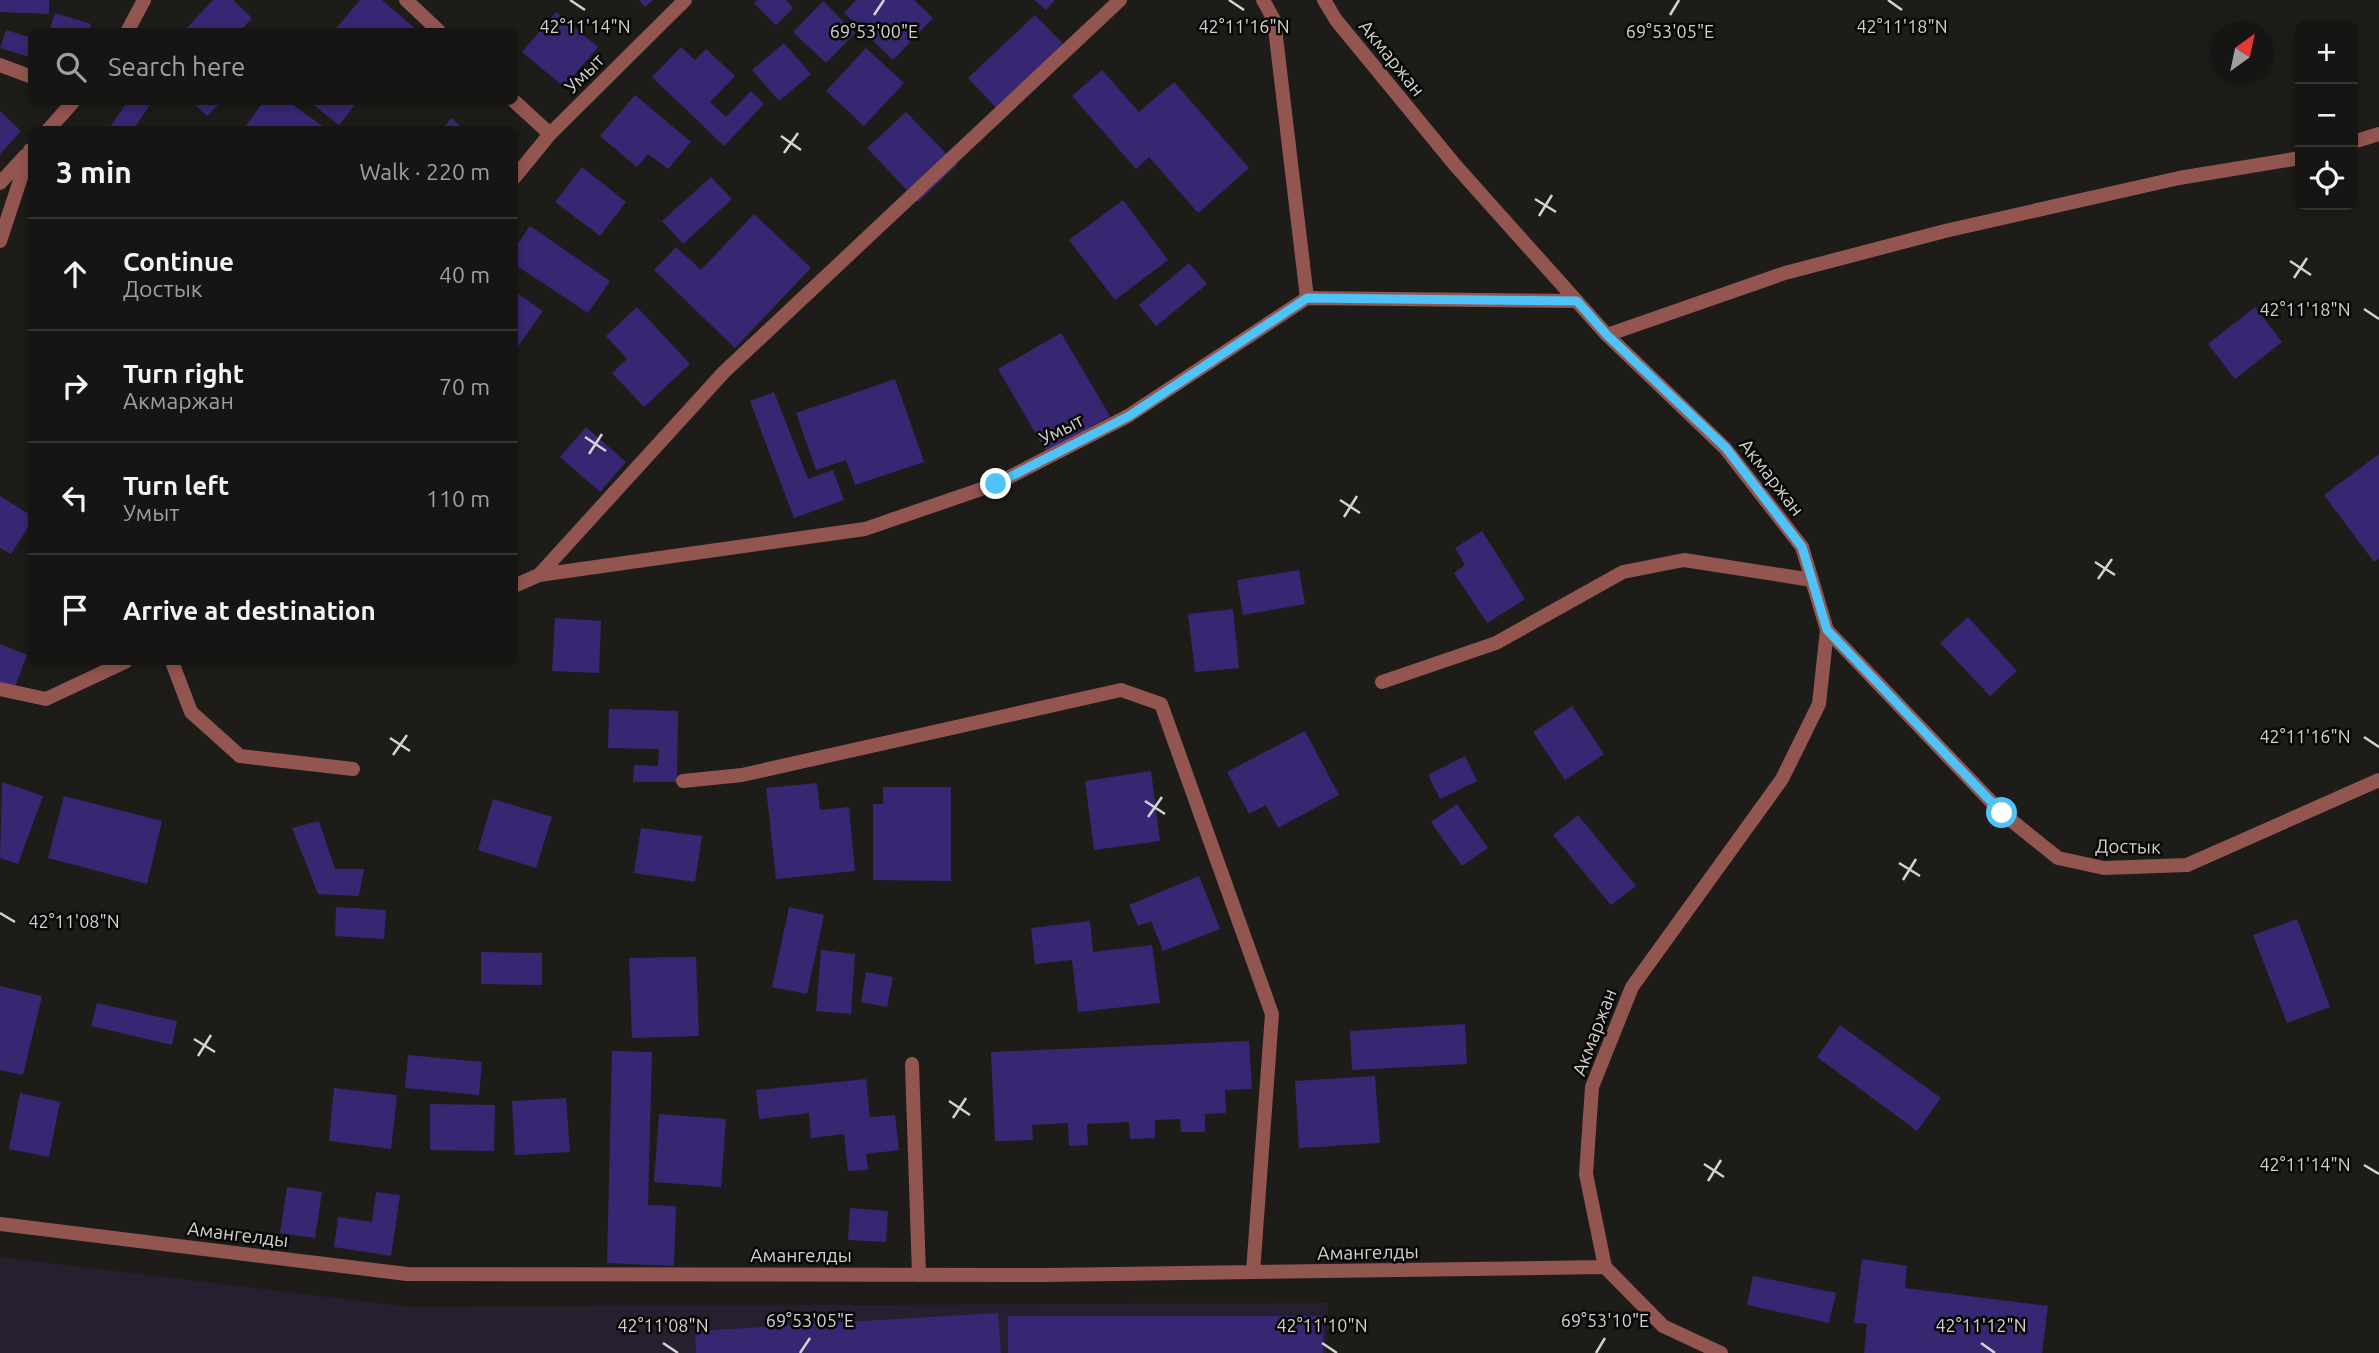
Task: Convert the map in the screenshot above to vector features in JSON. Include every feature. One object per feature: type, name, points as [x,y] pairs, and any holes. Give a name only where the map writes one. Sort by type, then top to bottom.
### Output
[{"type":"street","points":[[406,0],[436,28]]},
{"type":"street","name":"Умыт","points":[[518,173],[550,134],[685,0]]},
{"type":"street","name":"Умыт","points":[[539,575],[724,372],[1120,0]]},
{"type":"street","points":[[1263,0],[1274,20],[1307,298],[1577,301]]},
{"type":"street","name":"Акмаржан","points":[[1324,0],[1336,20],[1455,165],[1607,335],[1726,448],[1802,547],[1827,630],[1819,704],[1782,779],[1632,987],[1592,1087],[1586,1174],[1605,1267]]},
{"type":"street","points":[[130,28],[147,2]]},
{"type":"street","points":[[0,65],[28,76]]},
{"type":"street","points":[[52,126],[71,105]]},
{"type":"street","points":[[518,105],[550,134]]},
{"type":"street","points":[[2358,140],[2379,134]]},
{"type":"street","points":[[0,183],[28,152]]},
{"type":"street","points":[[0,241],[28,158]]},
{"type":"street","points":[[1607,335],[1785,273],[1945,231],[2179,178],[2295,159]]},
{"type":"street","name":"Умыт","points":[[518,584],[539,575],[865,529],[996,484],[1129,416],[1307,298]]},
{"type":"street","points":[[1382,682],[1496,643],[1623,572],[1684,559],[1812,580]]},
{"type":"street","name":"Достык","points":[[1827,630],[2002,813],[2058,858],[2104,868],[2187,865],[2379,780]]},
{"type":"street","points":[[0,689],[46,699],[119,665]]},
{"type":"street","points":[[173,665],[191,712],[240,756],[353,769]]},
{"type":"street","points":[[683,781],[742,775],[1121,690],[1161,704],[1272,1014],[1253,1272]]},
{"type":"street","points":[[912,1064],[919,1275]]},
{"type":"street","name":"Амангелды","points":[[0,1224],[407,1275],[919,1275],[1605,1267]]},
{"type":"street","points":[[1605,1267],[1663,1326],[1721,1353]]},
{"type":"shaded area","points":[[0,1257],[409,1307],[1328,1303],[1326,1353],[0,1353]]},
{"type":"building","points":[[0,0],[49,0],[49,14],[0,12]]},
{"type":"building","points":[[213,0],[233,0],[252,18],[243,28],[187,28]]},
{"type":"building","points":[[360,0],[382,0],[414,28],[336,28]]},
{"type":"building","points":[[639,0],[653,0],[645,7]]},
{"type":"building","points":[[758,0],[786,0],[793,8],[776,25],[754,3]]},
{"type":"building","points":[[856,0],[914,0],[933,18],[893,60],[844,13]]},
{"type":"building","points":[[1034,0],[1055,0],[1046,10]]},
{"type":"building","points":[[823,1],[855,33],[826,63],[793,32]]},
{"type":"building","points":[[556,12],[598,47],[564,87],[522,52]]},
{"type":"building","points":[[55,13],[91,24],[90,28],[50,28]]},
{"type":"building","points":[[1035,15],[1071,52],[1004,116],[968,78]]},
{"type":"building","points":[[6,30],[28,37],[28,57],[0,48]]},
{"type":"building","points":[[784,43],[811,74],[779,101],[752,70]]},
{"type":"building","points":[[681,47],[695,60],[706,49],[735,76],[710,102],[726,117],[751,91],[764,104],[724,146],[652,77]]},
{"type":"building","points":[[866,48],[904,83],[864,126],[826,91]]},
{"type":"building","points":[[1102,70],[1139,112],[1174,82],[1249,168],[1198,213],[1149,157],[1136,169],[1072,96]]},
{"type":"building","points":[[635,95],[691,142],[668,169],[648,154],[637,167],[600,136]]},
{"type":"building","points":[[125,105],[150,105],[136,126],[111,126]]},
{"type":"building","points":[[195,105],[218,105],[207,116]]},
{"type":"building","points":[[261,105],[293,105],[322,126],[246,126]]},
{"type":"building","points":[[314,105],[355,105],[339,125]]},
{"type":"building","points":[[0,111],[21,131],[0,154]]},
{"type":"building","points":[[906,112],[957,165],[918,202],[867,148]]},
{"type":"building","points":[[451,118],[460,126],[445,126]]},
{"type":"building","points":[[582,167],[626,202],[600,236],[555,202]]},
{"type":"building","points":[[711,177],[732,199],[683,244],[662,221]]},
{"type":"building","points":[[1123,200],[1168,260],[1115,300],[1069,240]]},
{"type":"building","points":[[754,214],[811,268],[735,348],[654,270],[676,247],[701,270]]},
{"type":"building","points":[[530,226],[610,281],[588,313],[518,267],[518,243]]},
{"type":"building","points":[[1189,263],[1207,284],[1156,326],[1139,305]]},
{"type":"building","points":[[518,294],[543,311],[518,346]]},
{"type":"building","points":[[637,307],[690,364],[644,407],[612,373],[627,359],[606,336]]},
{"type":"building","points":[[2255,307],[2282,342],[2235,379],[2208,344]]},
{"type":"building","points":[[1061,333],[1110,416],[1047,453],[998,369]]},
{"type":"building","points":[[895,379],[924,462],[855,485],[846,460],[816,470],[796,413]]},
{"type":"building","points":[[774,392],[808,479],[833,470],[844,500],[794,518],[750,401]]},
{"type":"building","points":[[586,427],[626,462],[600,492],[560,457]]},
{"type":"building","points":[[2379,454],[2379,558],[2374,562],[2324,495]]},
{"type":"building","points":[[0,496],[28,514],[28,527],[11,554],[0,548]]},
{"type":"building","points":[[1482,531],[1525,599],[1487,623],[1454,573],[1465,565],[1455,548]]},
{"type":"building","points":[[1299,570],[1305,604],[1243,615],[1237,580]]},
{"type":"building","points":[[1233,609],[1239,668],[1195,672],[1188,614]]},
{"type":"building","points":[[1968,617],[2017,671],[1990,696],[1940,643]]},
{"type":"building","points":[[555,618],[601,621],[599,673],[552,671]]},
{"type":"building","points":[[0,644],[27,655],[15,687],[0,682]]},
{"type":"building","points":[[1572,706],[1604,754],[1565,780],[1533,732]]},
{"type":"building","points":[[609,709],[678,711],[677,782],[633,782],[634,765],[658,766],[659,749],[608,748]]},
{"type":"building","points":[[1305,731],[1339,795],[1278,828],[1266,805],[1249,814],[1227,772]]},
{"type":"building","points":[[1465,756],[1477,781],[1440,799],[1428,775]]},
{"type":"building","points":[[1151,771],[1160,841],[1094,850],[1085,781]]},
{"type":"building","points":[[2,782],[43,796],[18,864],[0,858]]},
{"type":"building","points":[[817,783],[820,810],[849,807],[855,871],[776,879],[766,788]]},
{"type":"building","points":[[883,787],[951,787],[951,881],[873,880],[873,804],[883,804]]},
{"type":"building","points":[[64,796],[162,821],[147,884],[48,858]]},
{"type":"building","points":[[493,799],[552,817],[536,868],[478,850]]},
{"type":"building","points":[[1457,804],[1488,848],[1462,866],[1431,822]]},
{"type":"building","points":[[1578,815],[1636,886],[1611,905],[1553,835]]},
{"type":"building","points":[[319,821],[335,869],[364,869],[359,896],[318,894],[292,828]]},
{"type":"building","points":[[641,828],[702,836],[695,882],[634,873]]},
{"type":"building","points":[[1199,876],[1220,929],[1163,951],[1151,921],[1138,926],[1129,905]]},
{"type":"building","points":[[336,907],[386,910],[384,939],[335,936]]},
{"type":"building","points":[[789,907],[824,915],[807,994],[772,987]]},
{"type":"building","points":[[2297,919],[2330,1007],[2287,1023],[2253,935]]},
{"type":"building","points":[[1090,921],[1093,952],[1152,945],[1160,1003],[1078,1012],[1072,960],[1035,964],[1031,928]]},
{"type":"building","points":[[821,950],[855,954],[851,1014],[816,1011]]},
{"type":"building","points":[[481,952],[542,953],[542,985],[481,984]]},
{"type":"building","points":[[696,957],[699,1036],[632,1038],[629,958]]},
{"type":"building","points":[[866,972],[893,977],[887,1007],[861,1002]]},
{"type":"building","points":[[0,986],[42,996],[23,1075],[0,1070]]},
{"type":"building","points":[[97,1003],[177,1021],[172,1045],[91,1026]]},
{"type":"building","points":[[1465,1024],[1467,1064],[1352,1070],[1350,1031]]},
{"type":"building","points":[[1840,1025],[1941,1098],[1917,1131],[1817,1057]]},
{"type":"building","points":[[1249,1041],[1252,1089],[1225,1090],[1226,1113],[1205,1114],[1205,1132],[1181,1132],[1180,1119],[1155,1120],[1155,1138],[1130,1139],[1129,1122],[1087,1124],[1088,1145],[1069,1146],[1068,1123],[1032,1125],[1033,1140],[995,1141],[991,1052]]},
{"type":"building","points":[[612,1051],[652,1052],[648,1205],[676,1206],[674,1266],[607,1263]]},
{"type":"building","points":[[408,1055],[482,1062],[479,1095],[405,1088]]},
{"type":"building","points":[[1375,1076],[1380,1143],[1299,1148],[1295,1081]]},
{"type":"building","points":[[866,1079],[870,1117],[895,1115],[899,1150],[866,1154],[868,1170],[848,1171],[844,1134],[811,1138],[809,1113],[759,1119],[756,1090]]},
{"type":"building","points":[[334,1088],[397,1095],[391,1149],[329,1141]]},
{"type":"building","points":[[20,1093],[60,1102],[49,1157],[9,1149]]},
{"type":"building","points":[[566,1098],[570,1152],[515,1155],[512,1101]]},
{"type":"building","points":[[430,1104],[495,1105],[494,1151],[430,1150]]},
{"type":"building","points":[[659,1114],[726,1119],[721,1187],[654,1182]]},
{"type":"building","points":[[287,1187],[322,1192],[315,1238],[280,1233]]},
{"type":"building","points":[[376,1192],[400,1195],[391,1256],[334,1247],[338,1217],[372,1222]]},
{"type":"building","points":[[850,1208],[888,1211],[886,1242],[848,1240]]},
{"type":"building","points":[[1862,1259],[1907,1266],[1905,1288],[2048,1306],[2042,1353],[1864,1353],[1867,1324],[1854,1323]]},
{"type":"building","points":[[1753,1276],[1836,1293],[1829,1323],[1747,1305]]},
{"type":"building","points":[[998,1313],[1001,1353],[696,1353],[695,1331]]},
{"type":"building","points":[[1008,1316],[1323,1316],[1323,1353],[1008,1353]]},
{"type":"route","points":[[996,484],[1129,416],[1307,298],[1577,301],[1607,335],[1726,448],[1802,547],[1827,630],[2002,813]]}]
